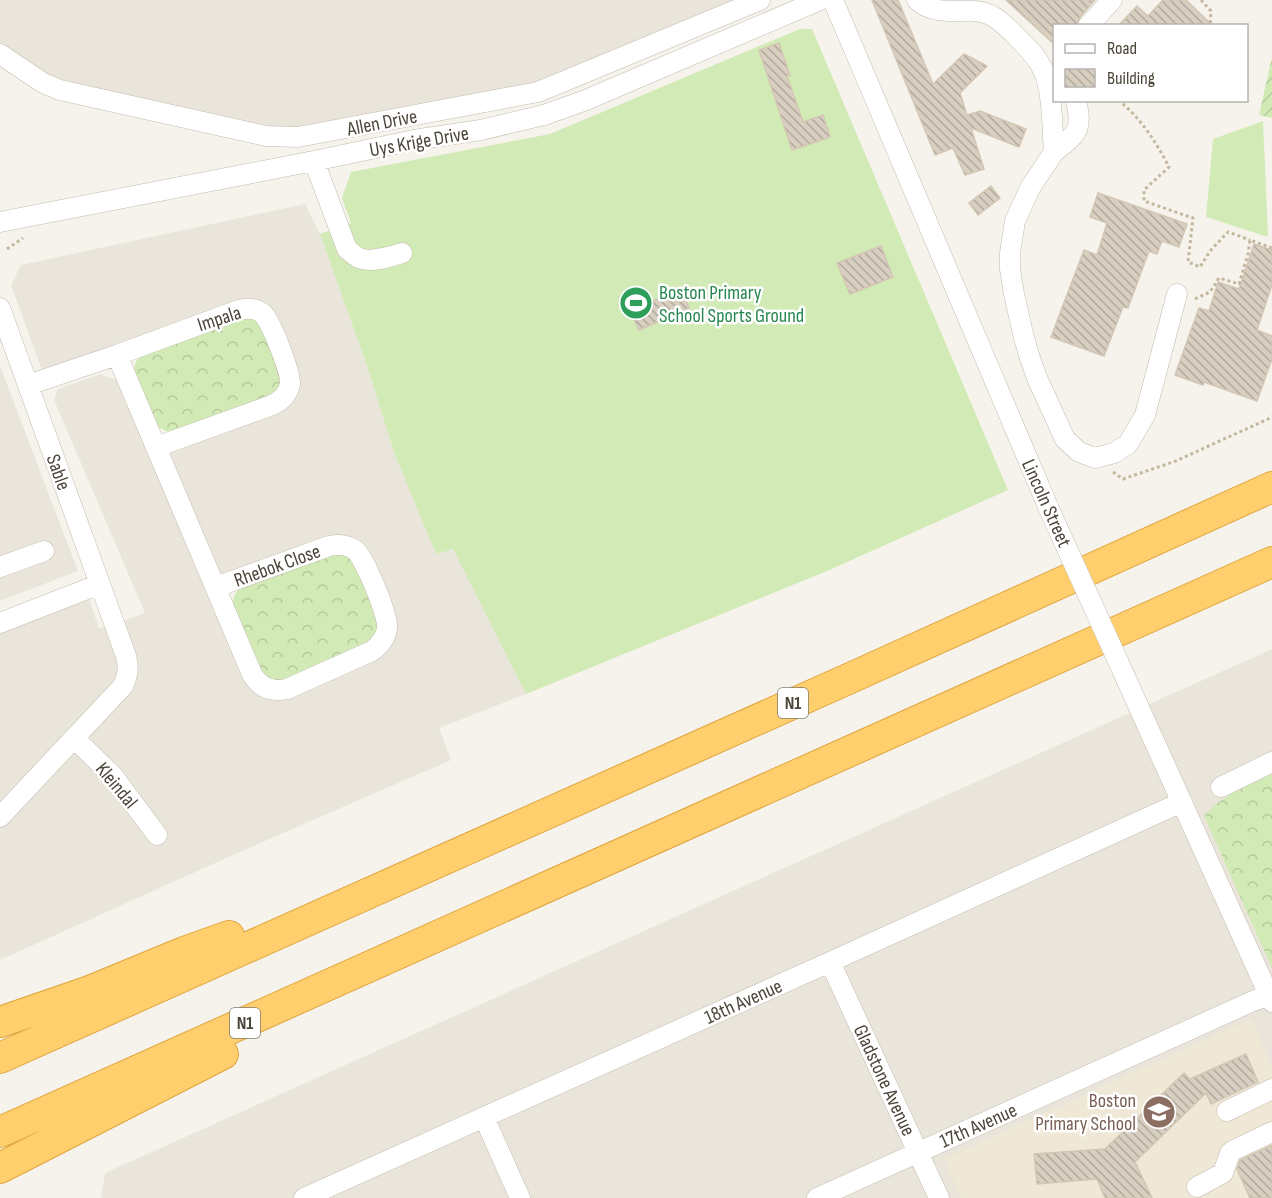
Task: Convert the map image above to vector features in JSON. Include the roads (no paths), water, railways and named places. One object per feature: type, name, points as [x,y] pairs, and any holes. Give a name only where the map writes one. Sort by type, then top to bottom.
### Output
[{"type":"highway","name":"N1","points":[[0,1058],[1272,486]]},
{"type":"highway","name":"N1","points":[[0,1132],[1272,562]]},
{"type":"highway","points":[[0,1022],[87,992],[227,936],[314,918]]},
{"type":"highway","points":[[0,1168],[402,960],[433,938]]},
{"type":"street","name":"Allen Drive","points":[[0,54],[43,83],[60,90],[266,136],[298,137],[538,92],[760,0]]},
{"type":"street","name":"Uys Krige Drive","points":[[0,222],[314,162],[414,140],[481,130],[544,115],[586,100],[820,0]]},
{"type":"street","name":"Lincoln Street","points":[[833,0],[1049,509],[1271,997]]},
{"type":"street","points":[[917,0],[935,10],[977,11],[996,16],[1034,54],[1044,70],[1049,89],[1054,152]]},
{"type":"street","points":[[1090,24],[1112,0]]},
{"type":"street","points":[[1076,102],[1079,126],[1073,137],[1054,152],[1030,188],[1016,221],[1010,253],[1010,269],[1024,338],[1037,378],[1065,439],[1079,452],[1095,458],[1114,453],[1128,444],[1145,415],[1177,294]]},
{"type":"street","points":[[314,162],[347,249],[357,257],[364,259],[383,258],[402,253]]},
{"type":"street","name":"Sable","points":[[0,308],[128,663],[129,670],[123,686],[74,738]]},
{"type":"street","name":"Impala","points":[[28,385],[246,308],[259,311],[271,325],[289,374],[290,385],[282,399],[272,405],[156,447]]},
{"type":"street","name":"Rhebok Close","points":[[117,355],[255,680],[265,688],[272,690],[287,689],[372,651],[382,642],[387,629],[386,616],[364,562],[357,552],[345,545],[329,546],[216,587]]},
{"type":"street","points":[[0,567],[44,550]]},
{"type":"street","points":[[0,623],[100,584]]},
{"type":"street","points":[[0,817],[74,738]]},
{"type":"street","name":"Kleindal","points":[[74,738],[113,776],[157,835]]},
{"type":"street","points":[[1221,786],[1272,762]]},
{"type":"street","name":"18th Avenue","points":[[304,1198],[1182,802]]},
{"type":"street","name":"Gladstone Avenue","points":[[830,962],[939,1198]]},
{"type":"street","name":"17th Avenue","points":[[817,1198],[1253,1000],[1271,997]]},
{"type":"street","points":[[1227,1111],[1272,1089]]},
{"type":"street","points":[[484,1117],[520,1198]]},
{"type":"street","points":[[1197,1187],[1223,1173],[1230,1153],[1234,1150],[1272,1132]]},
{"type":"place","name":"Boston Primary School Sports Ground","points":[[636,303]]},
{"type":"place","name":"Boston Primary School","points":[[1159,1112]]}]
